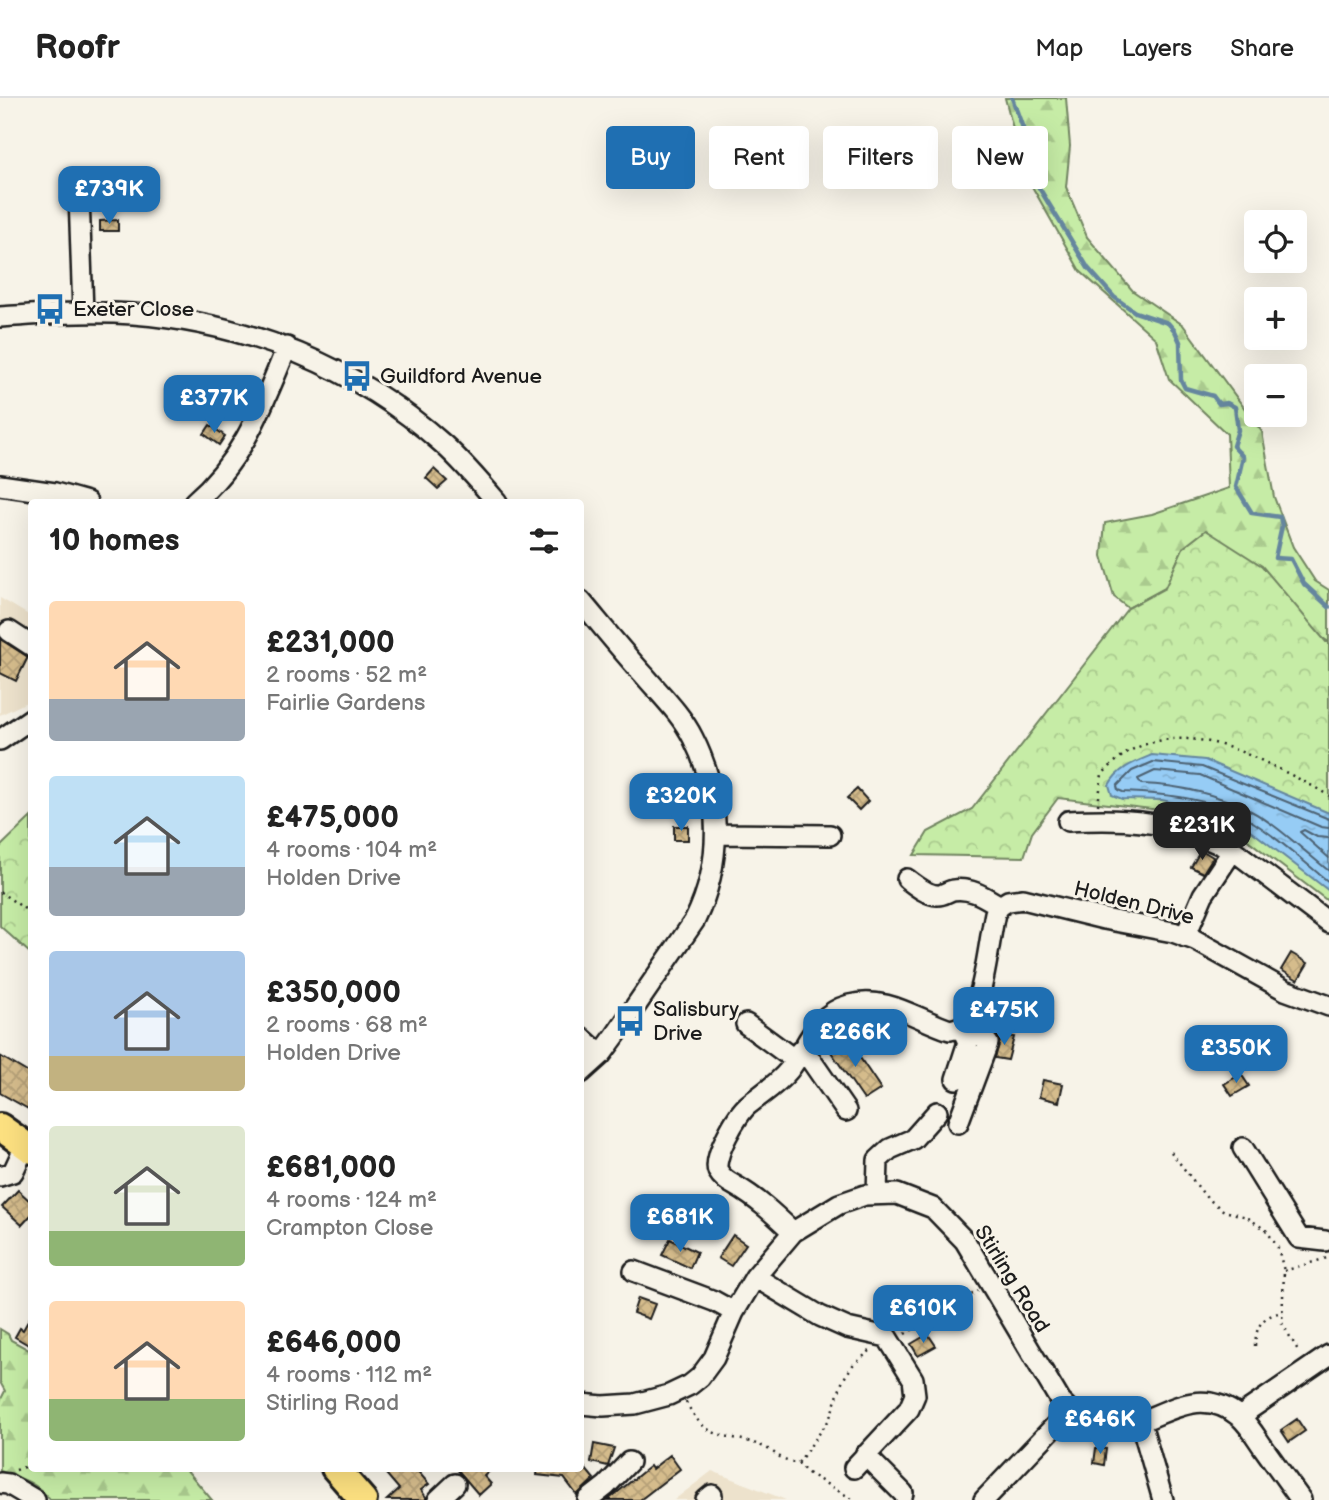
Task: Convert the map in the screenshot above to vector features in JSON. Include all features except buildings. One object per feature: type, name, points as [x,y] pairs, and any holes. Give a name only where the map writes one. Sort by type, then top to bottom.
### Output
[{"type":"highway","points":[[0,1127],[28,1147]]},
{"type":"highway","points":[[338,1472],[363,1500]]},
{"type":"street","points":[[79,195],[83,313]]},
{"type":"street","points":[[0,317],[83,313],[135,314],[205,324],[287,347],[350,377],[404,412],[453,454],[494,499]]},
{"type":"street","points":[[197,499],[223,474],[243,447],[287,347]]},
{"type":"street","points":[[0,485],[76,499]]},
{"type":"street","points":[[584,606],[677,713],[693,739],[710,789],[716,834],[704,902],[695,920],[601,1055],[584,1070]]},
{"type":"street","points":[[9,631],[28,643]]},
{"type":"street","points":[[0,740],[28,721]]},
{"type":"street","points":[[1068,821],[1098,819],[1144,822],[1183,830],[1233,850],[1329,923]]},
{"type":"street","points":[[716,834],[830,835]]},
{"type":"street","points":[[1185,937],[1203,895],[1233,850]]},
{"type":"street","points":[[907,879],[928,893],[938,896],[951,891],[966,890],[979,893],[1000,906],[995,913],[978,998],[965,1025],[968,1042],[956,1079]]},
{"type":"street","name":"Holden Drive","points":[[1000,906],[1007,901],[1023,899],[1185,937],[1284,990],[1329,1006]]},
{"type":"street","points":[[793,1232],[758,1199],[726,1181],[719,1174],[716,1164],[724,1142],[746,1106],[789,1070],[810,1034],[826,1017],[846,1005],[883,1002],[950,1030],[965,1025]]},
{"type":"street","points":[[746,1024],[797,1055],[808,1056],[845,1111]]},
{"type":"street","points":[[958,1123],[988,1043],[965,1025]]},
{"type":"street","points":[[584,1040],[601,1055]]},
{"type":"street","points":[[877,1194],[878,1160],[890,1149],[914,1139],[937,1112]]},
{"type":"street","points":[[1243,1149],[1299,1238],[1328,1248]]},
{"type":"street","points":[[0,1176],[13,1172],[28,1150]]},
{"type":"street","name":"Stirling Road","points":[[584,1404],[635,1404],[669,1395],[700,1377],[714,1358],[734,1312],[755,1277],[793,1232],[839,1204],[865,1195],[897,1194],[933,1208],[965,1241],[1061,1402],[1081,1420],[1103,1427],[1121,1427],[1140,1423],[1185,1403],[1201,1401],[1223,1406],[1241,1418],[1301,1500]]},
{"type":"street","points":[[634,1271],[714,1301],[734,1312]]},
{"type":"street","points":[[755,1277],[820,1316],[847,1328],[887,1337],[913,1379],[915,1395],[909,1409],[860,1461],[903,1493]]},
{"type":"street","points":[[1241,1418],[1329,1355]]},
{"type":"street","points":[[985,1500],[1070,1410]]},
{"type":"street","points":[[1140,1423],[1163,1500]]},
{"type":"street","points":[[588,1500],[629,1462]]},
{"type":"street","points":[[0,1483],[8,1484],[35,1500]]},
{"type":"street","points":[[438,1500],[455,1484]]},
{"type":"path","points":[[1098,819],[1098,793],[1102,774],[1135,748],[1172,738],[1199,739],[1222,744],[1263,761],[1329,796]]},
{"type":"path","points":[[0,892],[25,909]]},
{"type":"path","points":[[1171,1152],[1206,1197],[1224,1211],[1247,1217],[1267,1231],[1278,1248],[1284,1271],[1282,1323],[1299,1352]]},
{"type":"path","points":[[1284,1271],[1328,1248]]},
{"type":"path","points":[[798,1463],[829,1420],[843,1380],[853,1365],[866,1353],[990,1283]]},
{"type":"path","points":[[1255,1346],[1256,1331],[1262,1320],[1283,1312]]},
{"type":"path","points":[[680,1390],[698,1422],[709,1431],[765,1447],[791,1463],[798,1463],[806,1472],[854,1500]]},
{"type":"shaded area","points":[[0,598],[28,615],[28,701],[0,715]]},
{"type":"shaded area","points":[[712,1471],[786,1500],[674,1500]]},
{"type":"green space","points":[[1005,98],[1066,98],[1070,146],[1066,187],[1087,237],[1133,291],[1183,325],[1244,408],[1244,427],[1258,427],[1262,432],[1274,497],[1293,547],[1315,581],[1329,590],[1329,642],[1183,548],[1166,588],[1128,608],[1114,597],[1102,556],[1105,523],[1152,514],[1229,488],[1227,434],[1169,379],[1156,339],[1080,271],[1034,189],[1048,189],[1048,126],[1012,126]]},
{"type":"green space","points":[[1206,530],[1262,566],[1326,642],[1329,642],[1329,902],[1245,838],[1160,810],[1058,798],[1032,833],[1024,857],[914,855],[928,832],[972,809],[1128,608],[1165,588],[1183,548]]},
{"type":"green space","points":[[28,820],[28,951],[0,926],[0,847]]},
{"type":"green space","points":[[0,1329],[8,1334],[11,1340],[28,1349],[28,1472],[188,1472],[212,1500],[50,1500],[34,1485],[0,1471],[0,1401],[5,1391],[0,1382]]},
{"type":"water","points":[[1152,755],[1205,760],[1329,813],[1329,891],[1245,826],[1217,813],[1162,800],[1122,799],[1112,795],[1109,785],[1117,774]]},
{"type":"waterway","points":[[1012,98],[1024,131],[1027,168],[1088,268],[1114,297],[1135,312],[1168,323],[1175,331],[1180,342],[1181,380],[1185,388],[1213,396],[1219,404],[1227,403],[1235,407],[1238,430],[1233,446],[1243,457],[1236,487],[1252,513],[1280,517],[1282,526],[1275,558],[1291,559],[1304,584],[1329,607]]},
{"type":"place","name":"Exeter Close","points":[[50,309]]},
{"type":"place","name":"Guildford Avenue","points":[[357,376]]},
{"type":"place","name":"Salisbury Drive","points":[[630,1021]]}]
